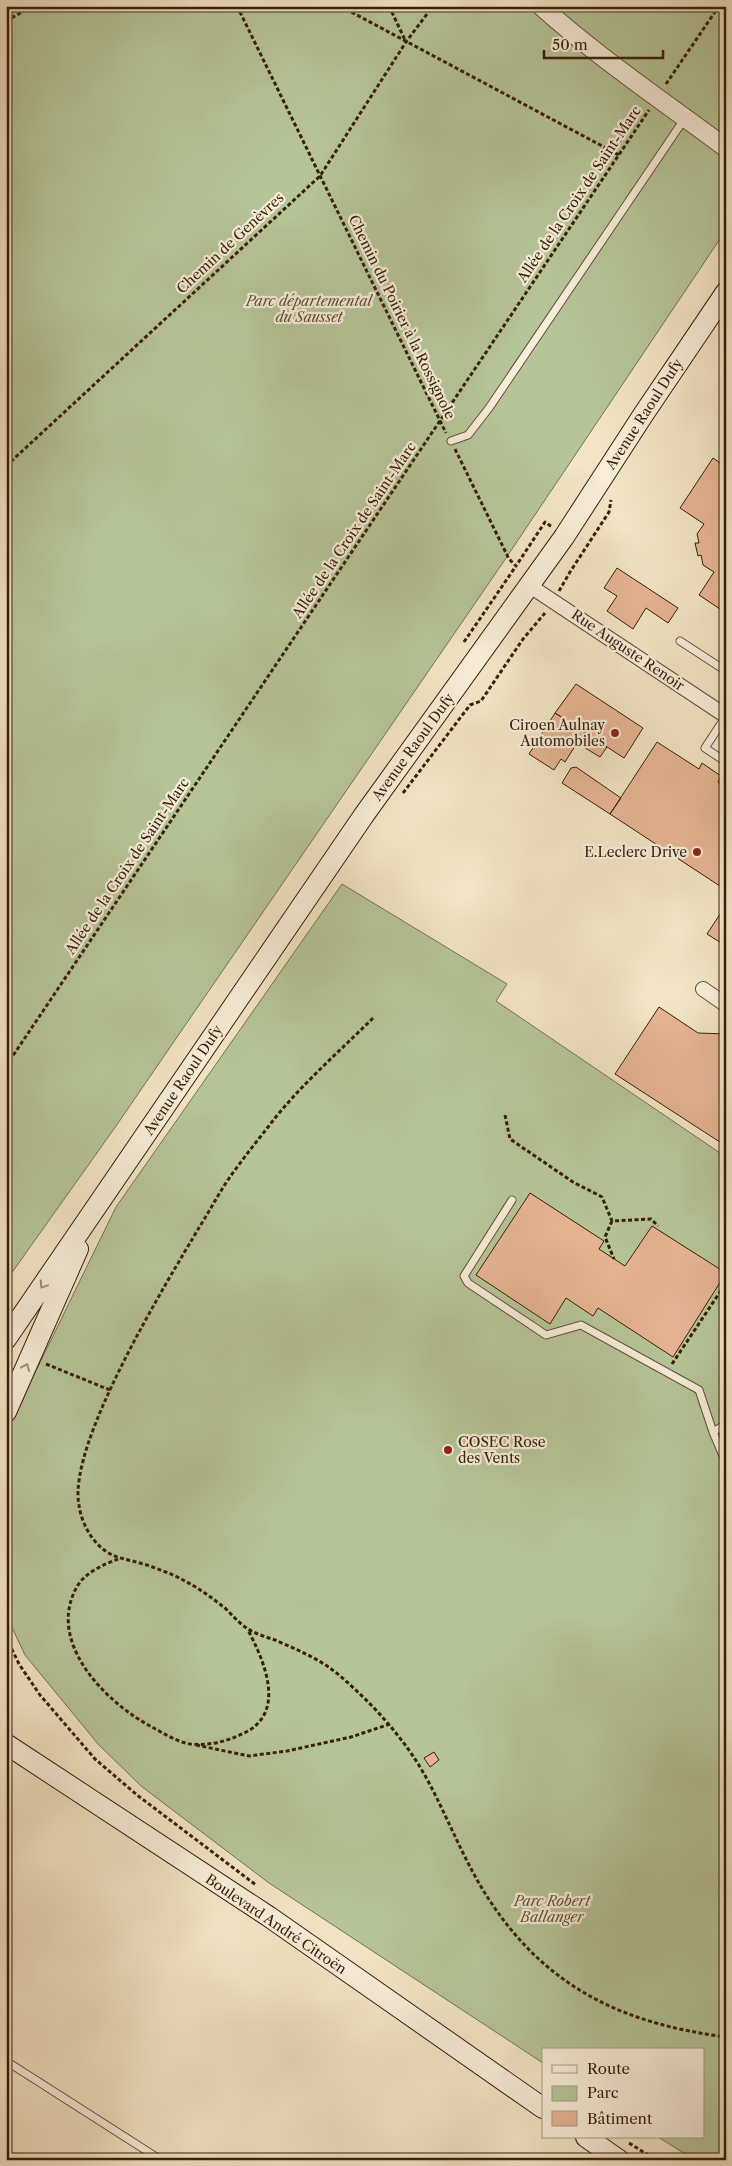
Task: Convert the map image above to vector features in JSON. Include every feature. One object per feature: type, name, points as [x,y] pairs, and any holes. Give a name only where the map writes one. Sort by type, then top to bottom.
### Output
[{"type":"main road","name":"Avenue Raoul Dufy","points":[[6,1339],[364,815],[564,537],[726,292]]},
{"type":"main road","name":"Avenue Raoul Dufy","points":[[6,1412],[99,1202]]},
{"type":"main road","name":"Boulevard André Citroën","points":[[6,1744],[268,1916],[542,2107]]},
{"type":"main road","points":[[587,2138],[619,2160]]},
{"type":"street","points":[[541,6],[574,36],[726,148]]},
{"type":"street","name":"Rue Auguste Renoir","points":[[530,586],[726,716]]},
{"type":"street","points":[[703,989],[726,1005]]},
{"type":"lane","points":[[451,441],[468,435],[489,408],[685,118]]},
{"type":"lane","points":[[680,641],[726,671]]},
{"type":"lane","points":[[726,716],[705,748],[726,762]]},
{"type":"lane","points":[[512,1200],[464,1276],[468,1283],[546,1335],[582,1325],[699,1390],[726,1463]]},
{"type":"lane","points":[[713,1432],[726,1424]]},
{"type":"lane","points":[[6,2061],[162,2160]]},
{"type":"path","points":[[6,21],[33,6]]},
{"type":"path","name":"Chemin du Poirier à la Rossignole","points":[[236,6],[509,559],[516,566],[545,522],[564,537]]},
{"type":"path","points":[[340,6],[619,155]]},
{"type":"path","points":[[389,6],[406,42]]},
{"type":"path","name":"Chemin de Genèvres","points":[[6,466],[320,176],[406,42],[433,6]]},
{"type":"path","name":"Allée de la Croix de Saint-Marc","points":[[6,1066],[719,6]]},
{"type":"path","points":[[398,799],[470,704],[481,701],[523,639],[539,622],[554,601],[570,572],[609,512],[610,502],[615,494]]},
{"type":"path","points":[[373,1018],[322,1066],[278,1114],[234,1171],[140,1330],[110,1390],[81,1467],[77,1486],[79,1506],[86,1527],[96,1543],[118,1558],[144,1564],[201,1589],[248,1629],[324,1663],[390,1724],[428,1781],[444,1818],[490,1902],[518,1939],[543,1964],[585,1994],[649,2023],[682,2031],[726,2037]]},
{"type":"path","points":[[505,1115],[510,1139],[573,1182],[602,1197],[612,1221],[605,1238],[614,1259]]},
{"type":"path","points":[[612,1221],[651,1219],[658,1226]]},
{"type":"path","points":[[667,1372],[726,1283]]},
{"type":"path","points":[[40,1362],[110,1390]]},
{"type":"path","points":[[118,1558],[99,1567],[78,1584],[69,1604],[69,1626],[74,1652],[90,1675],[110,1697],[137,1719],[166,1735],[188,1744],[249,1756],[287,1751],[351,1738],[390,1724]]},
{"type":"path","points":[[188,1744],[211,1744],[233,1739],[255,1727],[268,1710],[268,1675],[248,1629]]},
{"type":"path","points":[[6,1637],[19,1664],[40,1695],[95,1759],[137,1795],[262,1889]]},
{"type":"path","points":[[625,2140],[656,2160]]},
{"type":"green space","name":"Parc départemental du Sausset","points":[[6,6],[726,6],[726,230],[502,564],[116,1126],[6,1281]]},
{"type":"green space","name":"Parc Robert Ballanger","points":[[342,884],[507,984],[496,1001],[726,1157],[726,2160],[695,2160],[660,2138],[704,2138],[704,2048],[542,2048],[542,2062],[269,1883],[141,1786],[98,1744],[25,1655],[6,1615],[6,1432],[116,1207]]},
{"type":"building","points":[[713,458],[726,467],[726,527],[721,534],[722,538],[726,537],[726,613],[699,595],[714,572],[703,565],[701,555],[698,556],[695,543],[699,543],[697,534],[704,524],[680,508]]},
{"type":"building","points":[[617,568],[678,608],[668,623],[646,608],[633,629],[607,611],[617,596],[604,588]]},
{"type":"building","points":[[576,684],[643,728],[624,758],[555,713]]},
{"type":"building","points":[[555,713],[607,747],[600,757],[577,743],[565,762],[561,759],[554,770],[529,754]]},
{"type":"building","name":"E.Leclerc Drive","points":[[657,742],[699,769],[702,763],[721,776],[718,782],[726,787],[726,890],[610,814]]},
{"type":"building","points":[[576,767],[621,798],[610,814],[562,783],[571,768]]},
{"type":"building","points":[[726,905],[726,946],[707,934]]},
{"type":"building","points":[[659,1007],[698,1033],[726,1034],[726,1146],[615,1074]]},
{"type":"building","points":[[530,1193],[604,1241],[599,1249],[625,1266],[652,1226],[726,1273],[673,1357],[598,1308],[593,1316],[566,1298],[550,1324],[476,1275]]},
{"type":"building","points":[[434,1752],[439,1760],[430,1767],[424,1758]]},
{"type":"place","name":"Ciroen Aulnay Automobiles","points":[[615,733]]},
{"type":"place","name":"E.Leclerc Drive","points":[[697,852]]},
{"type":"place","name":"COSEC Rose des Vents","points":[[448,1450]]}]
